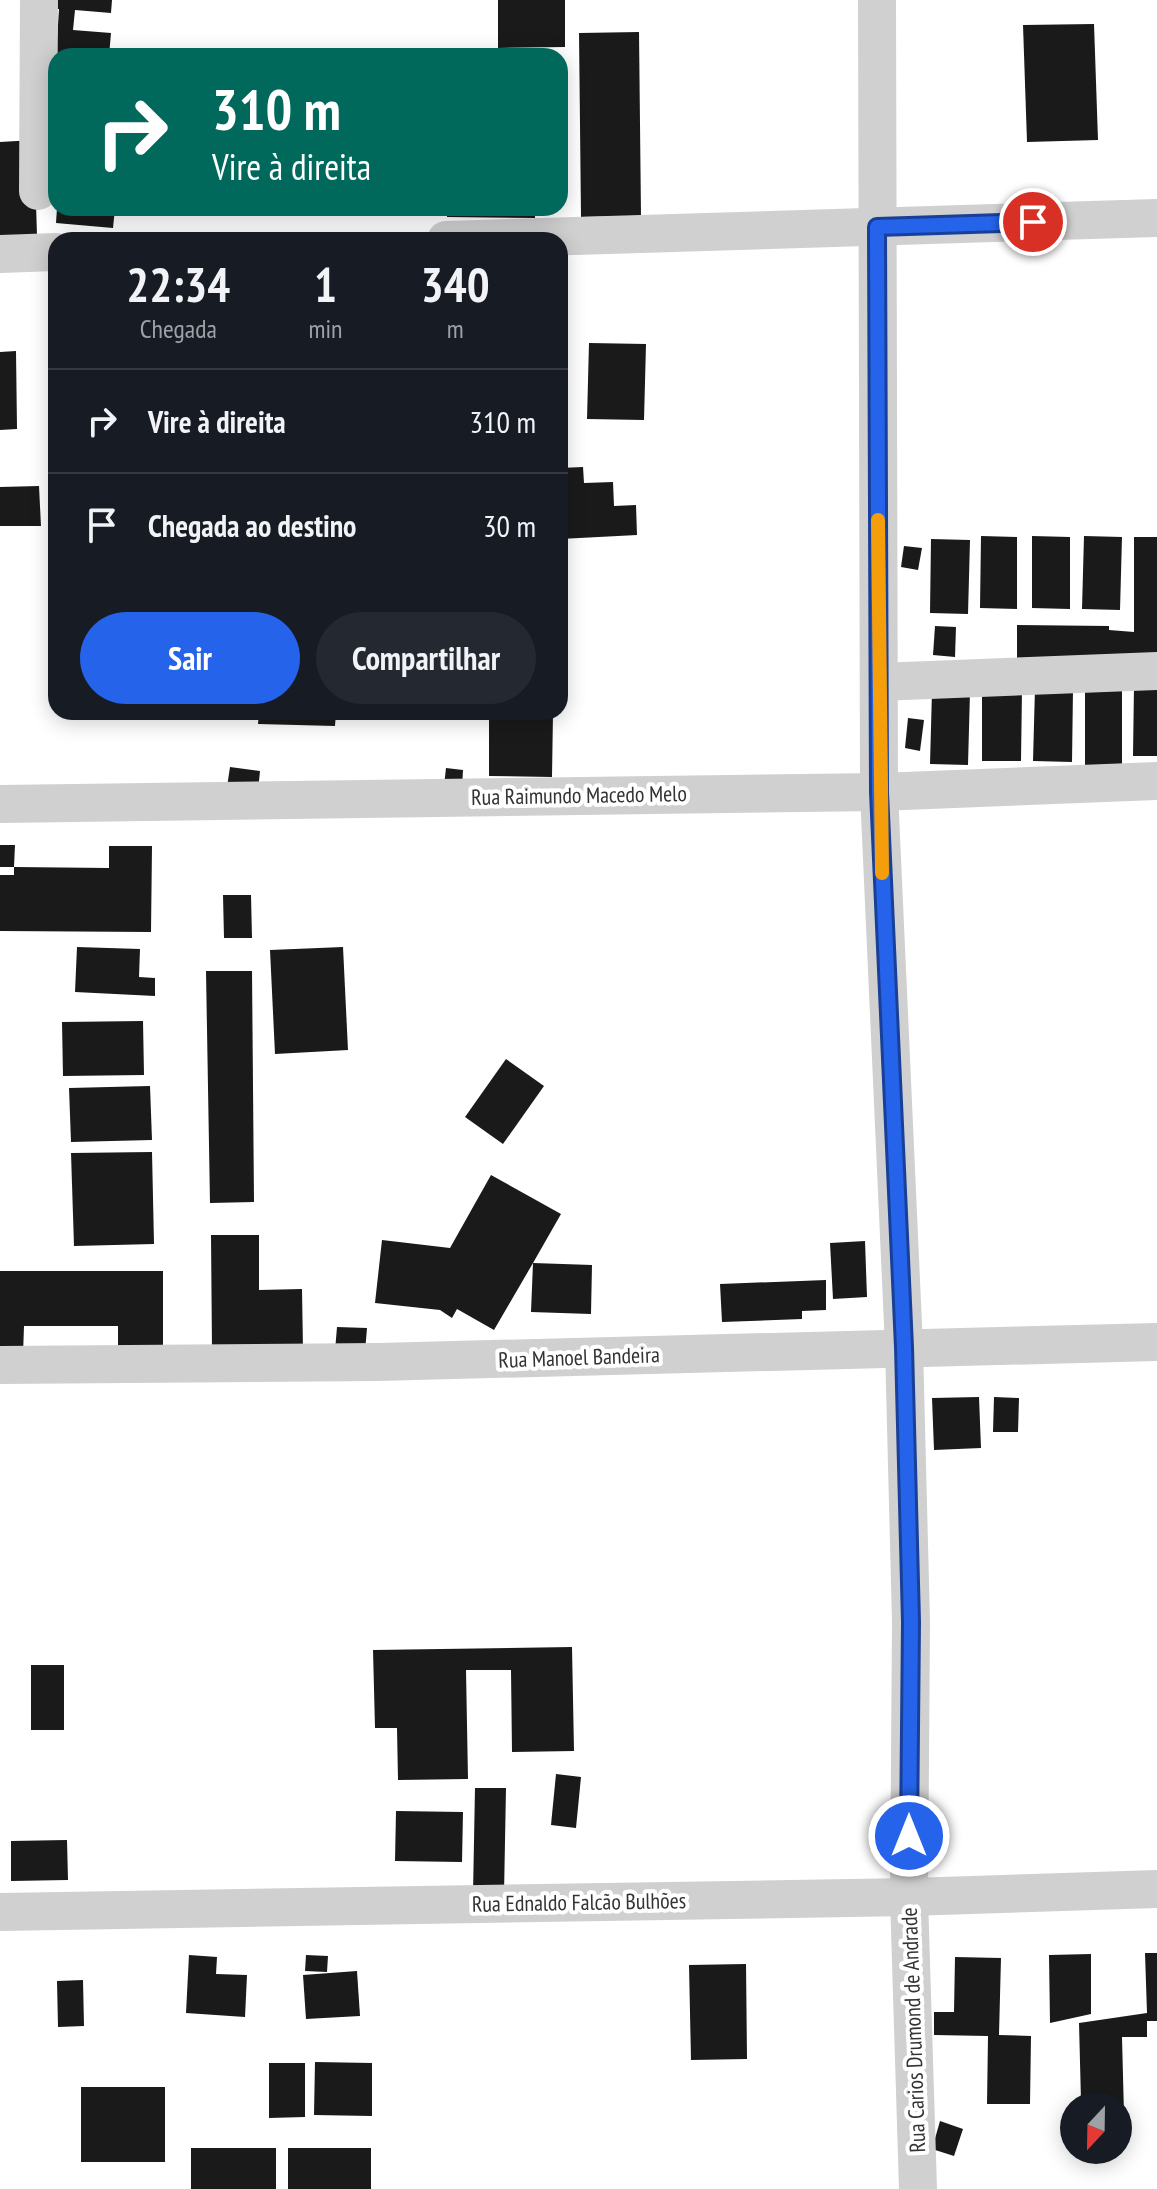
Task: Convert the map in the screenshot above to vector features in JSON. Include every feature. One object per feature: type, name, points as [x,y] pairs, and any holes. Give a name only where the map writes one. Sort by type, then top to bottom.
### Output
[{"type":"street","points":[[38,191],[39,0]]},
{"type":"street","name":"Rua Carios Drumond de Andrade","points":[[877,0],[879,792],[904,1347],[911,1622],[909,1897],[918,2189]]},
{"type":"street","points":[[568,236],[1157,218]]},
{"type":"street","points":[[0,254],[48,252]]},
{"type":"street","points":[[879,682],[1157,671]]},
{"type":"street","name":"Rua Raimundo Macedo Melo","points":[[0,804],[879,792],[1157,781]]},
{"type":"street","name":"Rua Manoel Bandeira","points":[[0,1365],[378,1362],[1157,1342]]},
{"type":"street","name":"Rua Ednaldo Falcão Bulhões","points":[[0,1912],[909,1897],[1157,1889]]},
{"type":"building","points":[[50,0],[112,0],[111,13],[75,10],[73,30],[111,33],[110,48],[57,48],[59,9],[49,9]]},
{"type":"building","points":[[498,0],[565,0],[565,47],[498,48]]},
{"type":"building","points":[[1094,24],[1098,140],[1027,142],[1023,25]]},
{"type":"building","points":[[639,32],[641,216],[581,217],[579,33]]},
{"type":"building","points":[[34,140],[37,236],[0,237],[0,142]]},
{"type":"building","points":[[56,216],[114,216],[113,228],[56,223]]},
{"type":"building","points":[[535,216],[535,218],[447,217]]},
{"type":"building","points":[[589,343],[646,344],[644,420],[587,419]]},
{"type":"building","points":[[16,351],[17,429],[0,430],[0,352]]},
{"type":"building","points":[[583,467],[584,483],[613,482],[614,506],[636,505],[637,535],[568,539],[568,468]]},
{"type":"building","points":[[39,486],[41,526],[0,526],[0,487]]},
{"type":"building","points":[[981,536],[1017,537],[1017,609],[980,608]]},
{"type":"building","points":[[1032,536],[1070,537],[1070,609],[1032,608]]},
{"type":"building","points":[[1084,536],[1122,537],[1120,610],[1082,609]]},
{"type":"building","points":[[1134,537],[1157,537],[1157,663],[1017,661],[1017,625],[1109,626],[1109,630],[1134,632]]},
{"type":"building","points":[[931,539],[970,540],[968,614],[930,613]]},
{"type":"building","points":[[904,546],[922,548],[918,570],[901,567]]},
{"type":"building","points":[[935,626],[956,627],[955,657],[933,655]]},
{"type":"building","points":[[1134,685],[1157,685],[1157,756],[1133,756]]},
{"type":"building","points":[[1085,686],[1122,686],[1122,770],[1085,770]]},
{"type":"building","points":[[1035,688],[1073,689],[1072,762],[1033,761]]},
{"type":"building","points":[[982,689],[1022,689],[1021,761],[982,761]]},
{"type":"building","points":[[932,691],[970,692],[968,765],[930,764]]},
{"type":"building","points":[[908,718],[924,720],[920,751],[905,748]]},
{"type":"building","points":[[258,720],[335,720],[335,726],[258,724]]},
{"type":"building","points":[[489,720],[553,720],[552,777],[489,776]]},
{"type":"building","points":[[230,767],[260,771],[258,791],[227,787]]},
{"type":"building","points":[[446,768],[463,770],[462,788],[444,786]]},
{"type":"building","points":[[0,845],[15,845],[14,867],[0,867]]},
{"type":"building","points":[[109,846],[152,846],[151,932],[0,931],[0,875],[14,875],[14,867],[109,868]]},
{"type":"building","points":[[223,895],[251,895],[252,938],[224,938]]},
{"type":"building","points":[[77,947],[140,949],[139,977],[155,978],[155,996],[75,992]]},
{"type":"building","points":[[343,947],[348,1050],[275,1054],[270,950]]},
{"type":"building","points":[[206,971],[252,971],[254,1202],[210,1203]]},
{"type":"building","points":[[143,1021],[144,1075],[63,1076],[62,1022]]},
{"type":"building","points":[[506,1059],[544,1086],[503,1144],[465,1117]]},
{"type":"building","points":[[150,1086],[152,1140],[71,1142],[69,1088]]},
{"type":"building","points":[[152,1152],[154,1244],[74,1246],[71,1153]]},
{"type":"building","points":[[491,1175],[561,1214],[494,1330],[457,1309],[452,1318],[440,1310],[375,1303],[382,1240],[450,1248]]},
{"type":"building","points":[[211,1235],[259,1235],[259,1290],[302,1289],[303,1350],[212,1350]]},
{"type":"building","points":[[865,1241],[867,1297],[833,1299],[830,1243]]},
{"type":"building","points":[[533,1263],[592,1265],[591,1314],[531,1312]]},
{"type":"building","points":[[0,1271],[163,1271],[163,1354],[118,1355],[118,1326],[24,1326],[23,1355],[0,1355]]},
{"type":"building","points":[[826,1280],[826,1310],[802,1311],[802,1319],[722,1322],[720,1284]]},
{"type":"building","points":[[337,1327],[367,1328],[365,1352],[335,1351]]},
{"type":"building","points":[[979,1397],[981,1448],[934,1450],[932,1398]]},
{"type":"building","points":[[994,1397],[1019,1398],[1018,1432],[993,1432]]},
{"type":"building","points":[[572,1647],[574,1751],[512,1752],[511,1670],[466,1670],[468,1779],[398,1780],[397,1728],[375,1728],[373,1650]]},
{"type":"building","points":[[31,1665],[64,1665],[64,1730],[31,1730]]},
{"type":"building","points":[[556,1774],[581,1777],[576,1828],[551,1825]]},
{"type":"building","points":[[475,1788],[506,1788],[504,1894],[473,1894]]},
{"type":"building","points":[[396,1811],[463,1812],[462,1862],[395,1861]]},
{"type":"building","points":[[67,1840],[68,1880],[11,1881],[11,1841]]},
{"type":"building","points":[[1145,1953],[1157,1953],[1157,2021],[1147,2021],[1147,2037],[1122,2037],[1123,2092],[1081,2092],[1079,2023],[1147,2013]]},
{"type":"building","points":[[1091,1954],[1091,2014],[1050,2023],[1049,1955]]},
{"type":"building","points":[[189,1955],[217,1957],[216,1974],[247,1975],[245,2017],[186,2013]]},
{"type":"building","points":[[306,1955],[328,1956],[327,1972],[305,1971]]},
{"type":"building","points":[[955,1957],[1001,1958],[999,2035],[1031,2036],[1030,2104],[987,2104],[988,2036],[934,2035],[934,2012],[954,2012]]},
{"type":"building","points":[[746,1964],[747,2059],[691,2060],[689,1965]]},
{"type":"building","points":[[357,1971],[360,2016],[306,2019],[303,1975]]},
{"type":"building","points":[[83,1980],[84,2026],[58,2027],[57,1981]]},
{"type":"building","points":[[315,2062],[372,2063],[372,2116],[314,2115]]},
{"type":"building","points":[[269,2063],[305,2063],[305,2117],[269,2118]]},
{"type":"building","points":[[81,2087],[165,2087],[165,2162],[81,2162]]},
{"type":"building","points":[[940,2121],[963,2129],[954,2156],[932,2149]]},
{"type":"building","points":[[191,2148],[276,2148],[276,2189],[191,2189]]},
{"type":"building","points":[[288,2148],[371,2148],[371,2189],[288,2189]]},
{"type":"slow traffic","points":[[878,520],[882,873]]},
{"type":"route","points":[[909,1836],[911,1622],[904,1347],[879,792],[877,227],[1033,222]]}]
